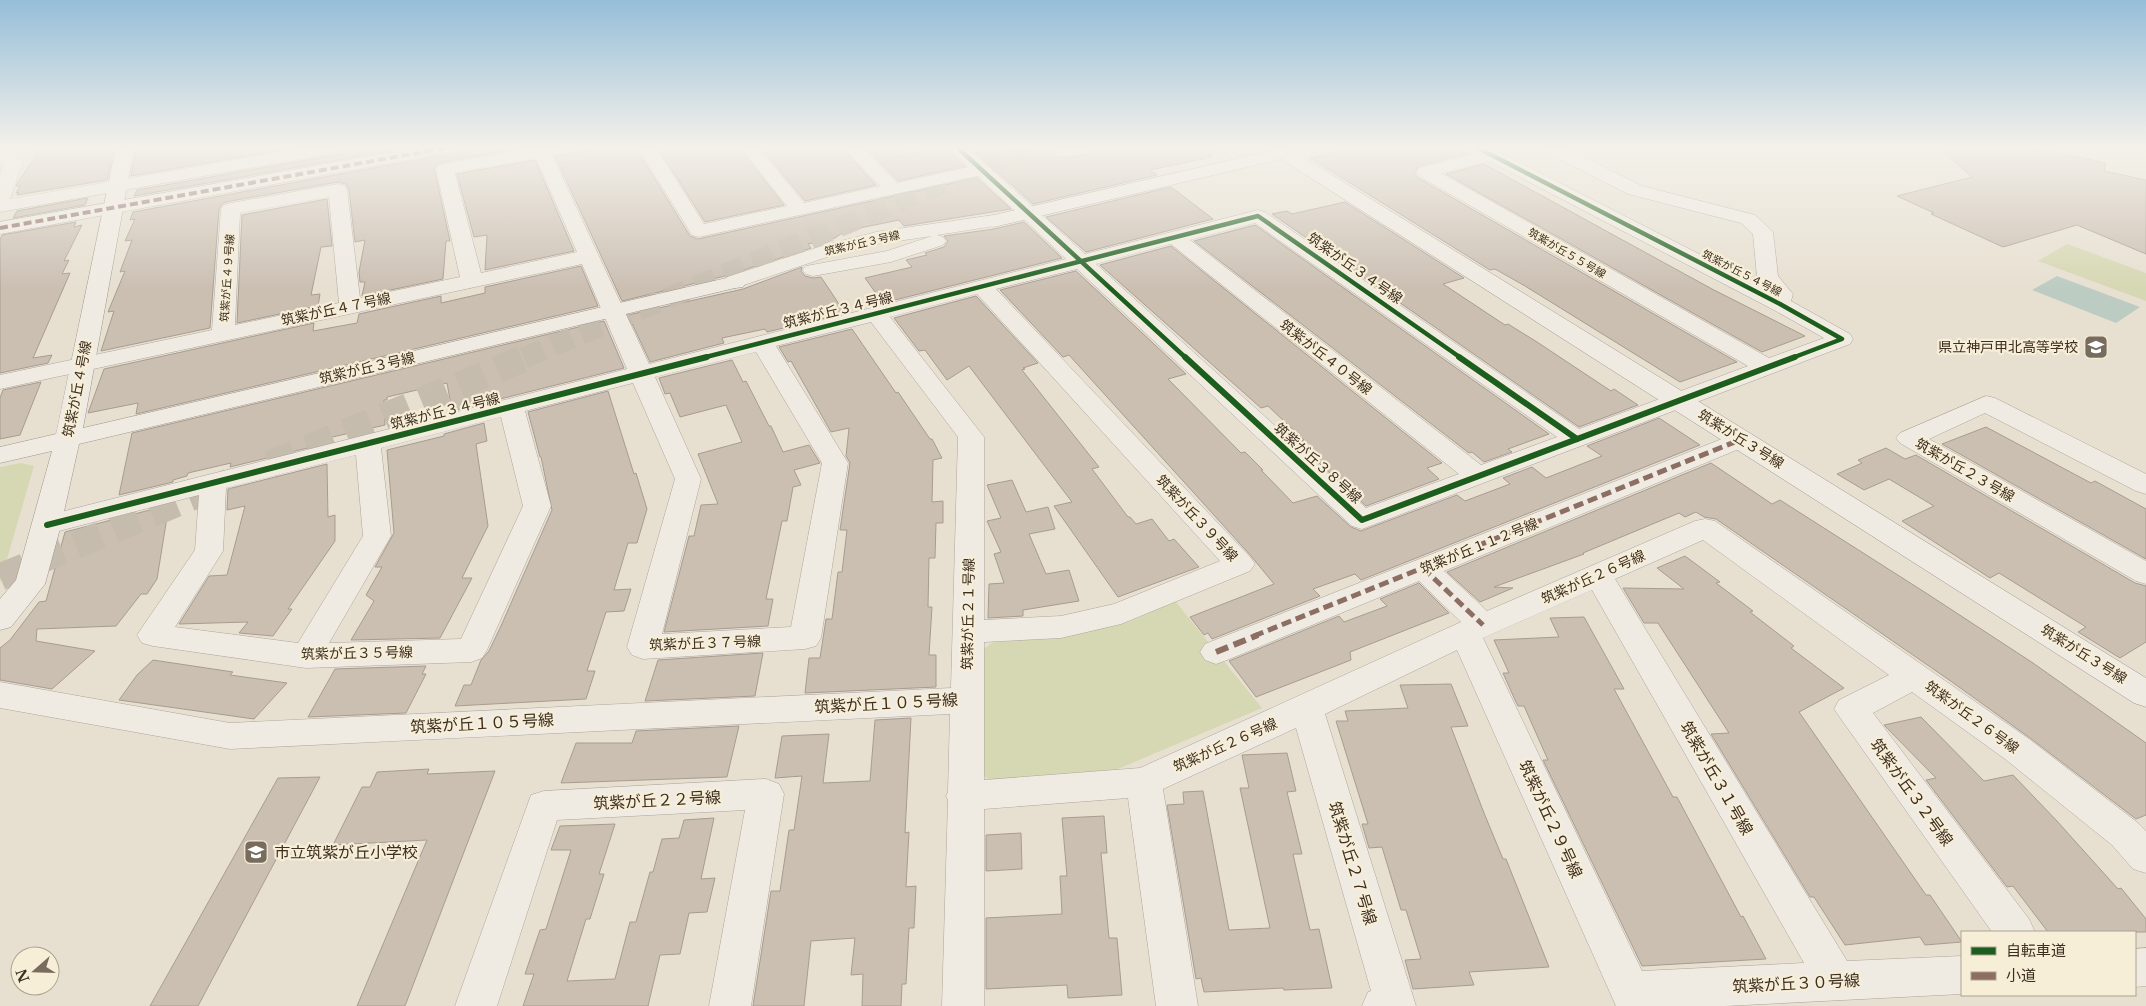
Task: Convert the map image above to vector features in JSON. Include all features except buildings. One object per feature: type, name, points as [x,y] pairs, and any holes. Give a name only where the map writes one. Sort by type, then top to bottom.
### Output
[{"type":"street","points":[[0,228],[120,195]]},
{"type":"street","points":[[0,206],[123,195]]},
{"type":"street","name":"筑紫が丘４９号線","points":[[224,333],[231,209],[310,195]]},
{"type":"street","name":"筑紫が丘４９号線","points":[[339,195],[350,307]]},
{"type":"street","points":[[451,195],[472,281]]},
{"type":"street","name":"筑紫が丘３７号線","points":[[567,195],[589,256],[688,479],[643,647],[805,638],[835,464],[762,343]]},
{"type":"street","points":[[676,195],[699,231],[865,195]]},
{"type":"street","points":[[788,195],[799,209]]},
{"type":"street","name":"筑紫が丘３８号線","points":[[1010,195],[1080,262],[1362,520],[1681,401]]},
{"type":"street","name":"筑紫が丘３号線","points":[[0,455],[735,282],[891,256],[994,220],[1099,195]]},
{"type":"street","name":"筑紫が丘３号線","points":[[1360,195],[1742,440],[2146,694]]},
{"type":"street","name":"筑紫が丘５５号線","points":[[1465,195],[1769,368]]},
{"type":"street","name":"筑紫が丘５４号線","points":[[1570,195],[1780,304],[1842,339],[1681,401]]},
{"type":"street","points":[[1653,195],[1748,219],[1763,232],[1768,277],[1782,294],[1780,304]]},
{"type":"street","name":"筑紫が丘４号線","points":[[0,619],[30,584],[68,438],[116,196]]},
{"type":"street","name":"筑紫が丘３４号線","points":[[46,525],[1258,216],[1577,439]]},
{"type":"street","name":"筑紫が丘４０号線","points":[[1174,237],[1478,476]]},
{"type":"street","name":"筑紫が丘４７号線","points":[[0,382],[589,256]]},
{"type":"street","name":"筑紫が丘３９号線","points":[[968,632],[1060,627],[1121,613],[1240,564],[982,286]]},
{"type":"street","name":"筑紫が丘２１号線","points":[[876,314],[970,437],[964,796],[963,1006]]},
{"type":"street","name":"筑紫が丘２３号線","points":[[2146,485],[1986,403],[1909,438],[2146,574]]},
{"type":"street","name":"筑紫が丘３５号線","points":[[213,483],[209,551],[153,635],[306,656],[471,650],[536,506],[511,407]]},
{"type":"street","name":"筑紫が丘１１２号線","points":[[1216,652],[1742,440]]},
{"type":"street","points":[[306,656],[377,536],[368,444]]},
{"type":"street","name":"筑紫が丘２６号線","points":[[964,796],[1144,782],[1474,629],[1705,528],[2017,749],[2124,834],[2146,857]]},
{"type":"street","points":[[1423,568],[1474,629]]},
{"type":"street","name":"筑紫が丘３１号線","points":[[1598,575],[1836,981]]},
{"type":"street","name":"筑紫が丘２９号線","points":[[1474,629],[1634,998]]},
{"type":"street","name":"筑紫が丘３２号線","points":[[1914,676],[1851,709],[2014,931]]},
{"type":"street","name":"筑紫が丘１０５号線","points":[[0,695],[230,736],[967,700]]},
{"type":"street","name":"筑紫が丘２７号線","points":[[1307,708],[1396,1005],[1383,1006]]},
{"type":"street","points":[[1144,782],[1177,1006]]},
{"type":"street","name":"筑紫が丘２２号線","points":[[476,1006],[544,806],[766,794],[730,1006]]},
{"type":"street","name":"筑紫が丘３０号線","points":[[1634,998],[1836,981],[1961,976]]},
{"type":"green space","points":[[2067,244],[2146,273],[2146,301],[2038,261]]},
{"type":"green space","points":[[21,463],[34,466],[0,583],[0,467]]},
{"type":"green space","points":[[1175,601],[1262,708],[1106,774],[995,783],[979,773],[980,652],[993,642],[1062,638],[1131,621]]},
{"type":"shaded area","points":[[2057,276],[2140,307],[2116,323],[2032,290]]},
{"type":"tunnel","points":[[524,358],[915,195]]},
{"type":"tunnel","points":[[270,464],[527,357]]},
{"type":"tunnel","points":[[0,577],[228,482]]},
{"type":"marked path","points":[[0,228],[184,195]]},
{"type":"marked path","points":[[1216,652],[1742,439]]},
{"type":"marked path","points":[[1423,568],[1483,625]]},
{"type":"cycle path","points":[[1009,195],[1362,520],[1842,339],[1780,304],[1569,195]]},
{"type":"cycle path","points":[[47,525],[1258,216],[1577,439]]},
{"type":"place","name":"県立神戸甲北高等学校","points":[[2096,347]]},
{"type":"place","name":"市立筑紫が丘小学校","points":[[256,852]]}]
